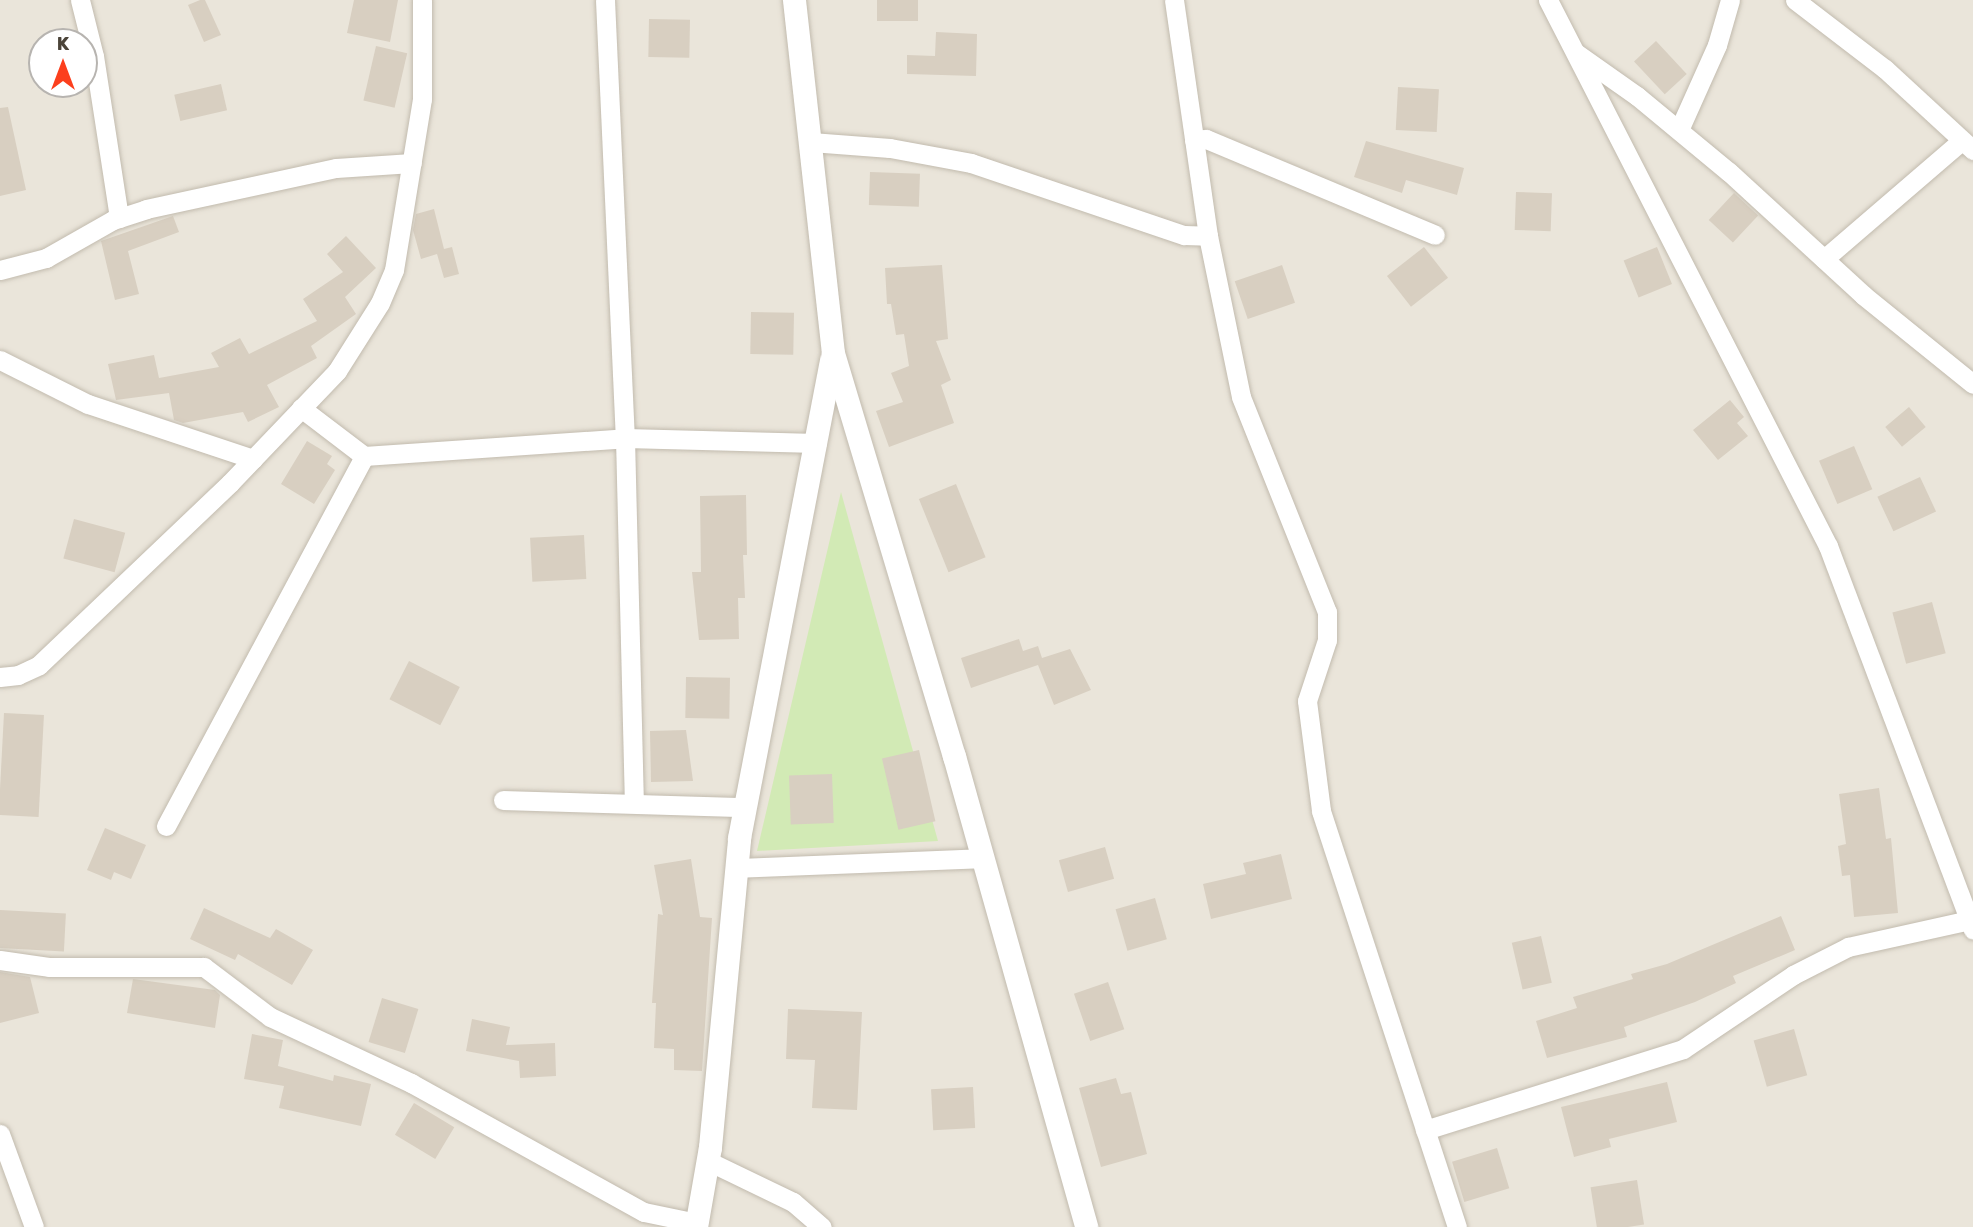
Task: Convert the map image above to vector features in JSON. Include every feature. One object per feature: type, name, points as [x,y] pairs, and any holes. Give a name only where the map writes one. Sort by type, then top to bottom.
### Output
[{"type":"street","points":[[80,0],[94,56],[119,218]]},
{"type":"street","points":[[0,677],[39,665],[253,459],[337,370],[380,303],[394,270],[422,99],[422,0]]},
{"type":"street","points":[[605,0],[625,438],[634,801]]},
{"type":"street","points":[[794,0],[832,354],[983,858],[1086,1227]]},
{"type":"street","points":[[1174,0],[1208,236],[1247,418],[1284,497],[1328,612],[1328,640],[1307,701],[1321,811],[1457,1227]]},
{"type":"street","points":[[1425,1130],[1683,1049],[1793,975],[1848,947],[1971,924],[1828,546],[1548,0]]},
{"type":"street","points":[[1679,130],[1717,46],[1730,0]]},
{"type":"street","points":[[1795,0],[1885,69],[1967,145],[1824,259]]},
{"type":"street","points":[[1573,51],[1679,130],[1824,259],[1973,384]]},
{"type":"street","points":[[1194,140],[1206,139],[1436,235]]},
{"type":"street","points":[[811,142],[890,148],[971,163],[1184,235],[1208,236]]},
{"type":"street","points":[[0,270],[46,258],[119,218],[336,168],[412,163]]},
{"type":"street","points":[[0,960],[49,967],[204,967],[270,1017],[411,1083],[644,1212],[697,1225],[708,1161],[736,868],[832,354]]},
{"type":"street","points":[[0,360],[88,404],[253,459]]},
{"type":"street","points":[[301,408],[364,456],[625,438],[817,443]]},
{"type":"street","points":[[166,826],[364,456]]},
{"type":"street","points":[[503,800],[634,801],[746,807]]},
{"type":"street","points":[[736,868],[983,858]]},
{"type":"street","points":[[0,1134],[34,1227]]},
{"type":"street","points":[[708,1161],[793,1202],[822,1227]]},
{"type":"shaded area","points":[[0,0],[1973,0],[1973,1227],[0,1227]]},
{"type":"green space","points":[[841,492],[938,841],[757,851]]},
{"type":"building","points":[[205,0],[221,35],[204,42],[188,5]]},
{"type":"building","points":[[354,0],[398,0],[390,42],[347,33]]},
{"type":"building","points":[[877,0],[918,0],[918,21],[877,21]]},
{"type":"building","points":[[649,19],[690,20],[689,58],[648,57]]},
{"type":"building","points":[[936,32],[977,34],[976,76],[907,74],[907,55],[935,56]]},
{"type":"building","points":[[1656,41],[1687,74],[1665,94],[1634,61]]},
{"type":"building","points":[[376,46],[407,53],[395,108],[363,101]]},
{"type":"building","points":[[221,84],[227,110],[180,121],[174,95]]},
{"type":"building","points":[[1398,87],[1439,89],[1437,132],[1396,130]]},
{"type":"building","points":[[8,107],[26,190],[0,196],[0,108]]},
{"type":"building","points":[[1366,141],[1464,168],[1457,195],[1406,180],[1402,193],[1354,177]]},
{"type":"building","points":[[870,172],[920,174],[919,207],[869,205]]},
{"type":"building","points":[[1516,192],[1552,193],[1551,231],[1515,230]]},
{"type":"building","points":[[1734,193],[1758,216],[1733,243],[1709,220]]},
{"type":"building","points":[[434,209],[444,249],[452,247],[459,274],[444,278],[437,254],[421,259],[413,230],[416,214]]},
{"type":"building","points":[[173,216],[179,232],[128,251],[139,294],[115,300],[101,241]]},
{"type":"building","points":[[346,236],[376,268],[345,297],[356,314],[311,346],[317,358],[267,385],[279,407],[248,422],[243,412],[183,423],[174,420],[169,393],[116,400],[108,364],[154,355],[159,378],[219,367],[211,353],[240,338],[249,354],[317,321],[303,299],[343,272],[327,254]]},
{"type":"building","points":[[1424,247],[1448,278],[1411,307],[1387,276]]},
{"type":"building","points":[[1657,247],[1672,284],[1639,298],[1624,260]]},
{"type":"building","points":[[942,265],[948,339],[936,341],[951,380],[941,385],[954,423],[889,447],[876,411],[903,402],[891,373],[909,366],[904,334],[896,335],[891,304],[887,304],[885,268]]},
{"type":"building","points":[[1282,265],[1295,303],[1248,319],[1235,281]]},
{"type":"building","points":[[751,312],[794,313],[793,355],[750,354]]},
{"type":"building","points":[[1730,400],[1744,417],[1737,423],[1748,436],[1718,460],[1693,430]]},
{"type":"building","points":[[1909,407],[1926,427],[1902,447],[1885,427]]},
{"type":"building","points":[[307,441],[332,456],[327,464],[335,470],[314,504],[281,484]]},
{"type":"building","points":[[1854,446],[1872,489],[1837,504],[1819,461]]},
{"type":"building","points":[[1920,477],[1936,511],[1893,531],[1877,497]]},
{"type":"building","points":[[956,484],[986,557],[949,572],[919,499]]},
{"type":"building","points":[[746,495],[747,555],[743,555],[745,598],[738,598],[739,639],[699,640],[692,572],[701,572],[700,496]]},
{"type":"building","points":[[74,519],[125,533],[115,572],[63,559]]},
{"type":"building","points":[[584,535],[586,579],[532,582],[530,538]]},
{"type":"building","points":[[1932,602],[1946,653],[1906,664],[1892,613]]},
{"type":"building","points":[[1019,639],[1023,651],[1038,646],[1042,658],[1070,649],[1091,690],[1054,705],[1038,665],[971,688],[961,658]]},
{"type":"building","points":[[409,661],[460,687],[440,725],[389,699]]},
{"type":"building","points":[[686,677],[730,678],[729,719],[685,718]]},
{"type":"building","points":[[4,713],[44,715],[39,817],[0,815]]},
{"type":"building","points":[[686,730],[693,781],[651,782],[650,731]]},
{"type":"building","points":[[919,750],[935,821],[898,830],[882,759]]},
{"type":"building","points":[[832,774],[834,823],[791,824],[789,776]]},
{"type":"building","points":[[1879,788],[1886,839],[1891,838],[1898,913],[1854,917],[1850,875],[1842,876],[1838,846],[1846,844],[1839,794]]},
{"type":"building","points":[[105,828],[146,845],[131,879],[114,872],[111,880],[87,870]]},
{"type":"building","points":[[1105,847],[1114,879],[1068,892],[1059,860]]},
{"type":"building","points":[[1281,854],[1292,899],[1211,919],[1203,884],[1246,874],[1243,863]]},
{"type":"building","points":[[691,859],[700,917],[712,918],[702,1071],[674,1070],[674,1049],[654,1048],[656,1003],[652,1003],[658,914],[663,915],[654,865]]},
{"type":"building","points":[[1155,898],[1167,939],[1127,951],[1116,909]]},
{"type":"building","points":[[204,908],[270,938],[276,929],[313,950],[292,985],[238,954],[235,960],[190,939]]},
{"type":"building","points":[[0,910],[66,913],[64,951],[0,948]]},
{"type":"building","points":[[1781,916],[1795,950],[1733,976],[1736,983],[1695,1002],[1624,1027],[1627,1037],[1547,1058],[1536,1021],[1577,1008],[1573,997],[1633,979],[1631,974],[1667,964]]},
{"type":"building","points":[[1541,936],[1552,983],[1523,990],[1512,943]]},
{"type":"building","points":[[0,972],[30,977],[39,1013],[0,1023]]},
{"type":"building","points":[[133,979],[215,990],[220,995],[215,1028],[127,1013]]},
{"type":"building","points":[[1108,982],[1124,1029],[1090,1041],[1074,994]]},
{"type":"building","points":[[382,998],[418,1009],[405,1053],[369,1042]]},
{"type":"building","points":[[788,1009],[862,1012],[857,1110],[812,1108],[815,1060],[786,1059]]},
{"type":"building","points":[[472,1019],[510,1027],[506,1045],[555,1043],[556,1076],[520,1078],[519,1061],[466,1051]]},
{"type":"building","points":[[1794,1029],[1807,1075],[1767,1087],[1754,1041]]},
{"type":"building","points":[[252,1034],[283,1040],[278,1066],[333,1081],[334,1075],[371,1084],[361,1126],[279,1108],[284,1086],[244,1079]]},
{"type":"building","points":[[1116,1078],[1121,1094],[1131,1092],[1147,1154],[1101,1167],[1079,1088]]},
{"type":"building","points":[[1667,1082],[1677,1122],[1609,1139],[1611,1147],[1574,1157],[1561,1107]]},
{"type":"building","points":[[973,1087],[975,1128],[933,1130],[931,1089]]},
{"type":"building","points":[[414,1103],[454,1127],[435,1159],[395,1135]]},
{"type":"building","points":[[1497,1148],[1509,1188],[1464,1202],[1452,1162]]},
{"type":"building","points":[[1637,1180],[1644,1224],[1597,1227],[1591,1187]]}]
